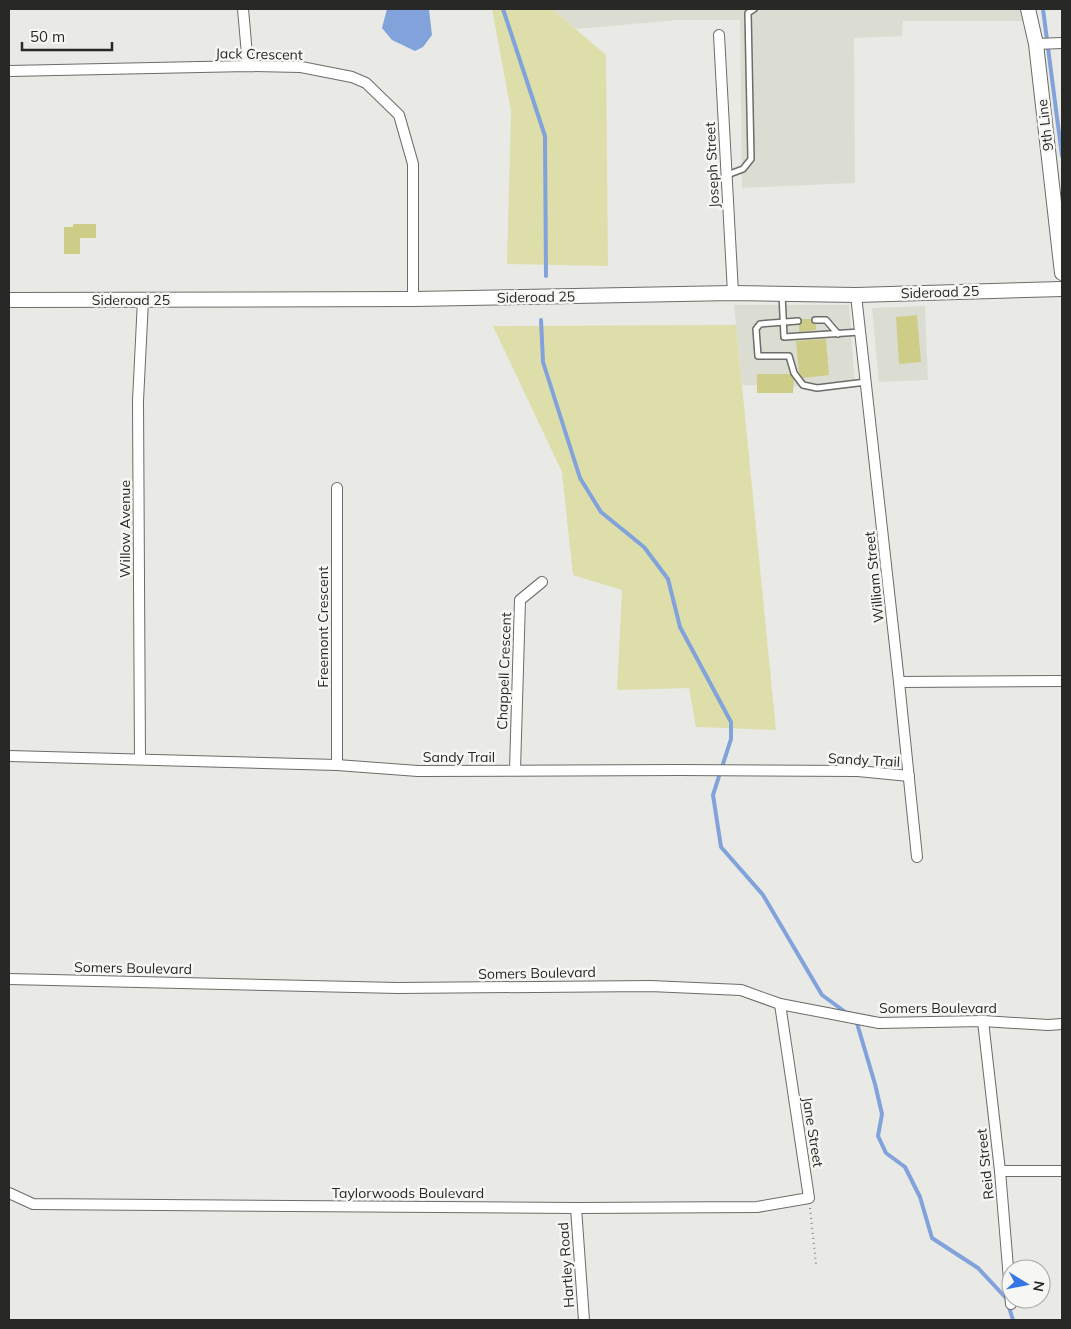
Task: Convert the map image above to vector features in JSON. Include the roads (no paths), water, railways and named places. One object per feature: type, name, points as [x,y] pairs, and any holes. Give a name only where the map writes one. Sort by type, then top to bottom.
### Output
[{"type":"main road","name":"9th Line","points":[[1028,9],[1036,44],[1062,272]]},
{"type":"main road","name":"Sideroad 25","points":[[9,300],[412,299],[733,293],[856,295],[1062,289]]},
{"type":"street","points":[[243,9],[248,66]]},
{"type":"street","name":"Joseph Street","points":[[719,35],[733,293]]},
{"type":"street","points":[[1036,44],[1062,43]]},
{"type":"street","name":"Jack Crescent","points":[[9,71],[248,66],[301,67],[352,77],[366,83],[398,115],[413,164],[412,299]]},
{"type":"street","name":"William Street","points":[[856,295],[917,857]]},
{"type":"street","name":"Willow Avenue","points":[[140,759],[138,400],[143,300]]},
{"type":"street","name":"Freemont Crescent","points":[[337,488],[337,765]]},
{"type":"street","name":"Chappell Crescent","points":[[515,770],[520,600],[542,582]]},
{"type":"street","points":[[899,682],[1062,681]]},
{"type":"street","name":"Sandy Trail","points":[[9,756],[337,765],[418,771],[858,771],[908,776]]},
{"type":"street","name":"Somers Boulevard","points":[[9,978],[398,988],[650,986],[741,990],[780,1004],[879,1023],[983,1021],[1062,1024]]},
{"type":"street","name":"Jane Street","points":[[780,1004],[809,1198]]},
{"type":"street","name":"Reid Street","points":[[983,1021],[1000,1171],[1007,1259]]},
{"type":"street","points":[[1000,1171],[1062,1171]]},
{"type":"street","name":"Taylorwoods Boulevard","points":[[9,1193],[34,1204],[576,1208],[757,1207],[809,1198]]},
{"type":"street","name":"Hartley Road","points":[[576,1208],[584,1320]]},
{"type":"lane","points":[[726,176],[743,169],[751,159],[748,13],[754,9]]},
{"type":"lane","points":[[782,294],[784,337],[860,332]]},
{"type":"lane","points":[[815,320],[826,320],[838,334]]},
{"type":"lane","points":[[798,321],[760,324],[756,329],[758,356],[789,356],[794,373],[803,385],[816,388],[866,382]]},
{"type":"water","points":[[387,9],[429,9],[432,35],[423,47],[415,51],[392,40],[382,28]]},
{"type":"waterway","points":[[503,9],[545,136],[546,276]]},
{"type":"waterway","points":[[1043,9],[1062,156]]},
{"type":"waterway","points":[[541,320],[543,362],[580,478],[601,512],[644,547],[668,579],[680,627],[731,722],[731,739],[713,795],[721,847],[763,895],[822,995],[848,1014]]},
{"type":"waterway","points":[[856,1020],[882,1114],[878,1136],[886,1153],[905,1167],[920,1197],[932,1238],[978,1268],[1006,1298],[1013,1320]]}]
